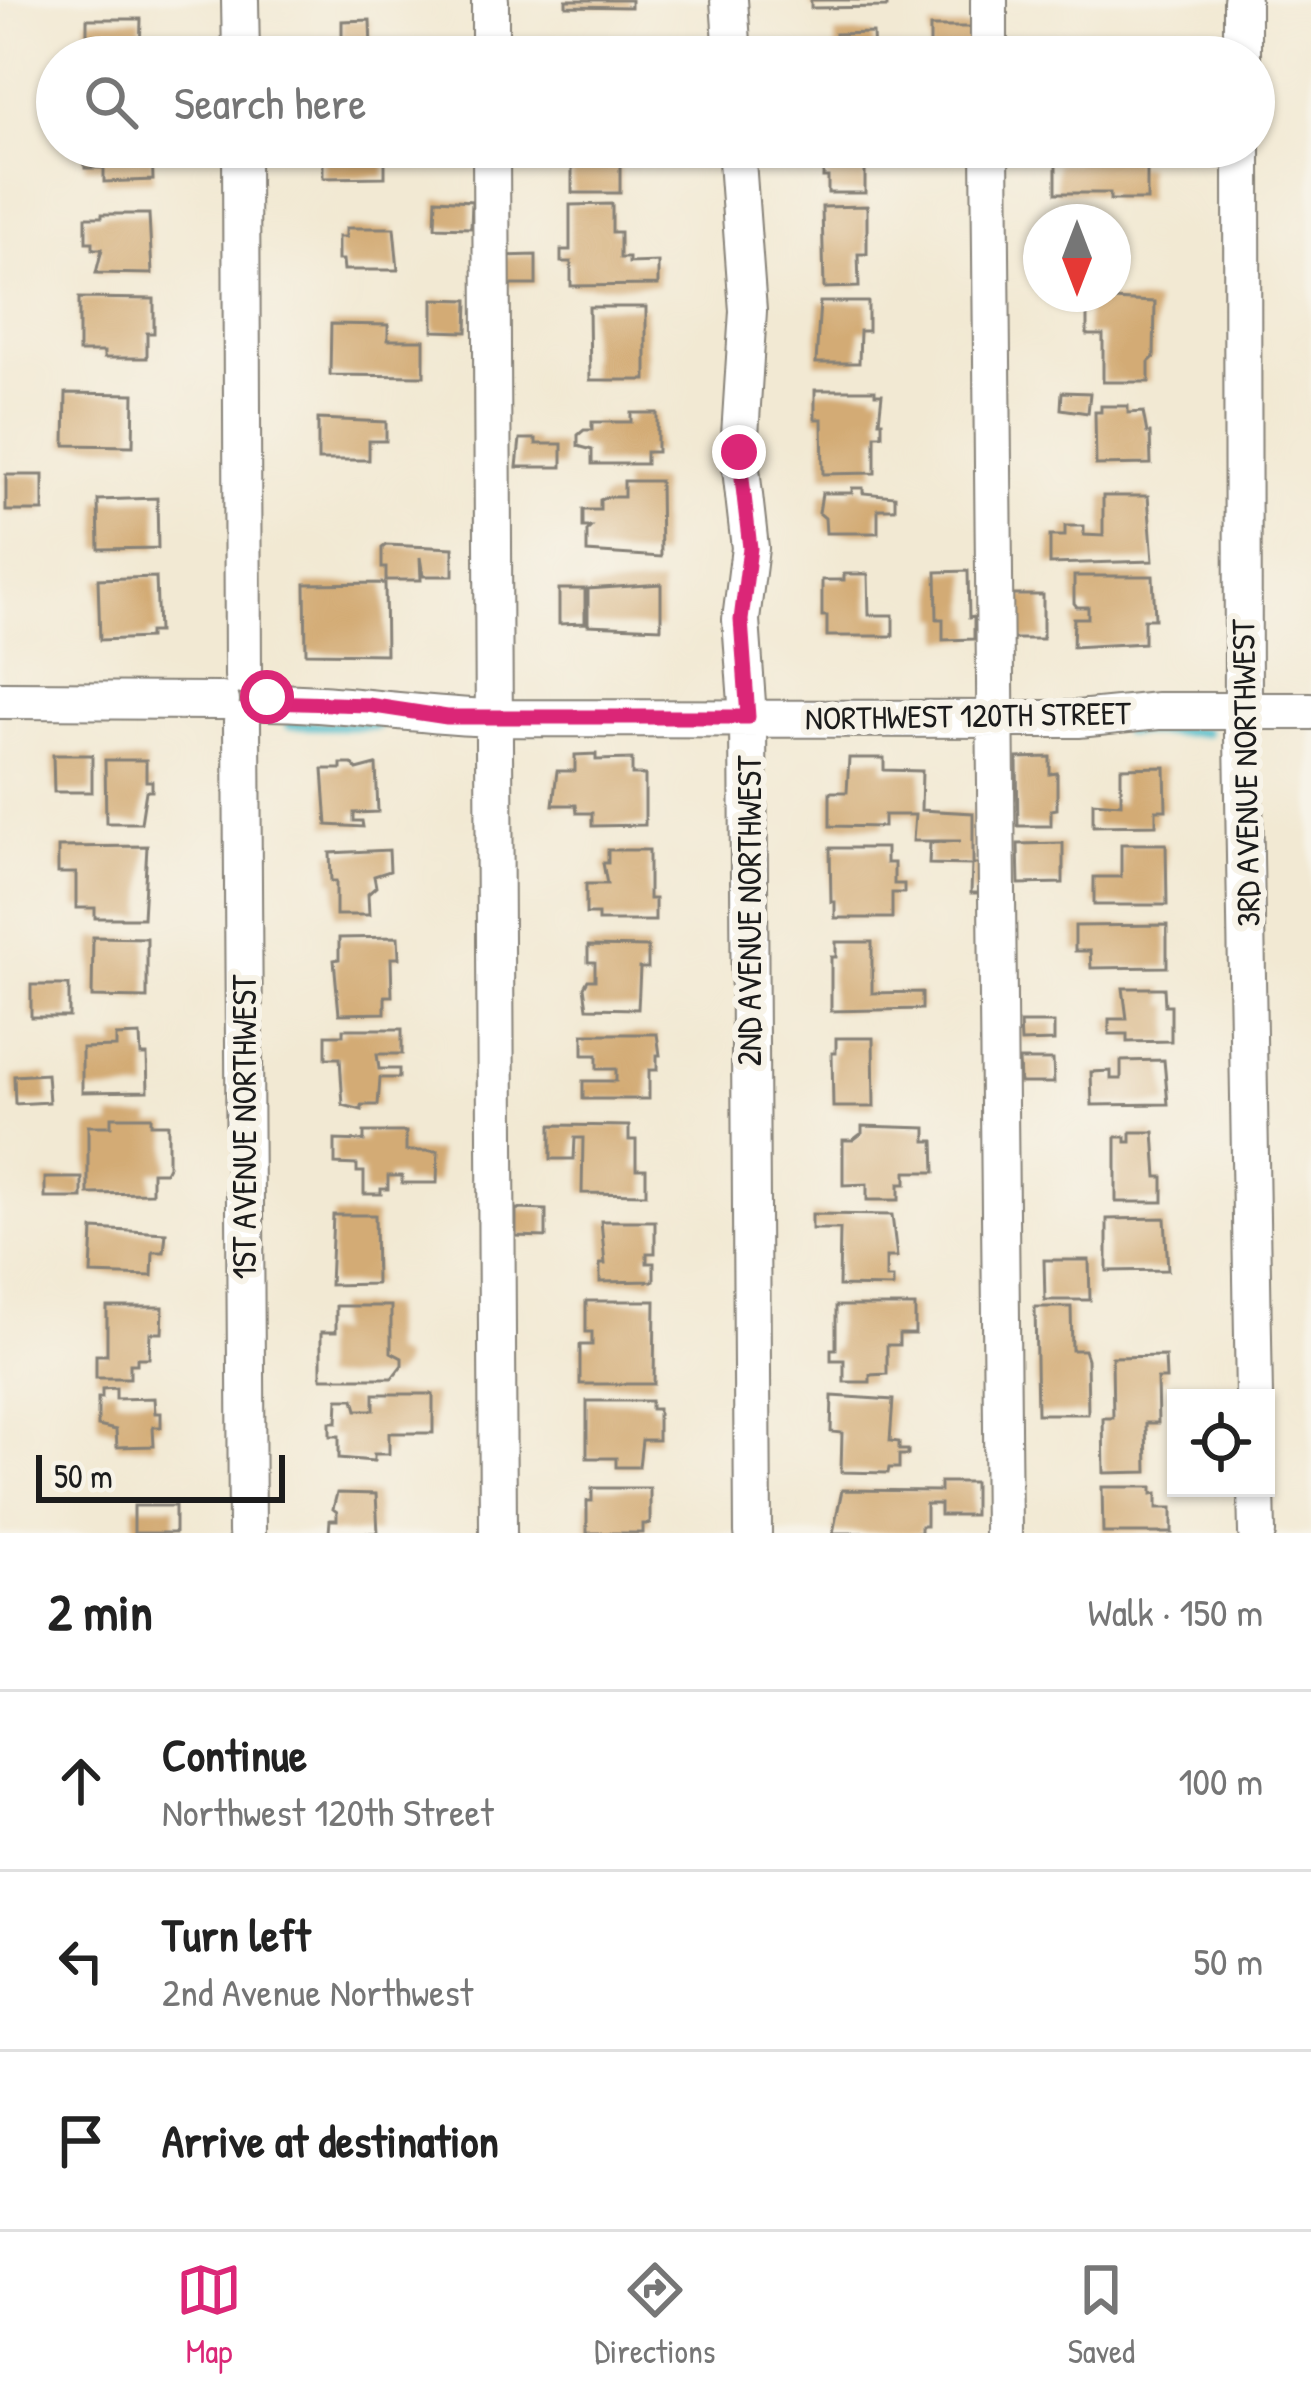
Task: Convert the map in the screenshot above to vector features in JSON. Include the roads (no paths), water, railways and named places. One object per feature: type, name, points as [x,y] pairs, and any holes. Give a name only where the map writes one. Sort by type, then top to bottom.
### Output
[{"type":"street","points":[[240,0],[241,36]]},
{"type":"street","points":[[490,0],[490,36]]},
{"type":"street","points":[[728,0],[732,36]]},
{"type":"street","points":[[989,0],[989,36]]},
{"type":"street","points":[[1242,0],[1242,36]]},
{"type":"street","name":"1ST AVENUE NORTHWEST","points":[[241,168],[247,1533]]},
{"type":"street","points":[[491,168],[498,1533]]},
{"type":"street","name":"2ND AVENUE NORTHWEST","points":[[738,168],[748,311],[739,452],[750,548],[741,620],[748,717],[752,1533]]},
{"type":"street","points":[[990,168],[1003,1533]]},
{"type":"street","name":"3RD AVENUE NORTHWEST","points":[[1242,168],[1243,710],[1254,1389]]},
{"type":"street","name":"NORTHWEST 120TH STREET","points":[[0,700],[243,700],[368,705],[447,717],[494,718],[1078,719],[1158,711],[1311,711]]},
{"type":"street","points":[[1256,1497],[1257,1533]]},
{"type":"waterway","points":[[289,725],[376,726]]},
{"type":"waterway","points":[[1126,731],[1205,732]]}]
